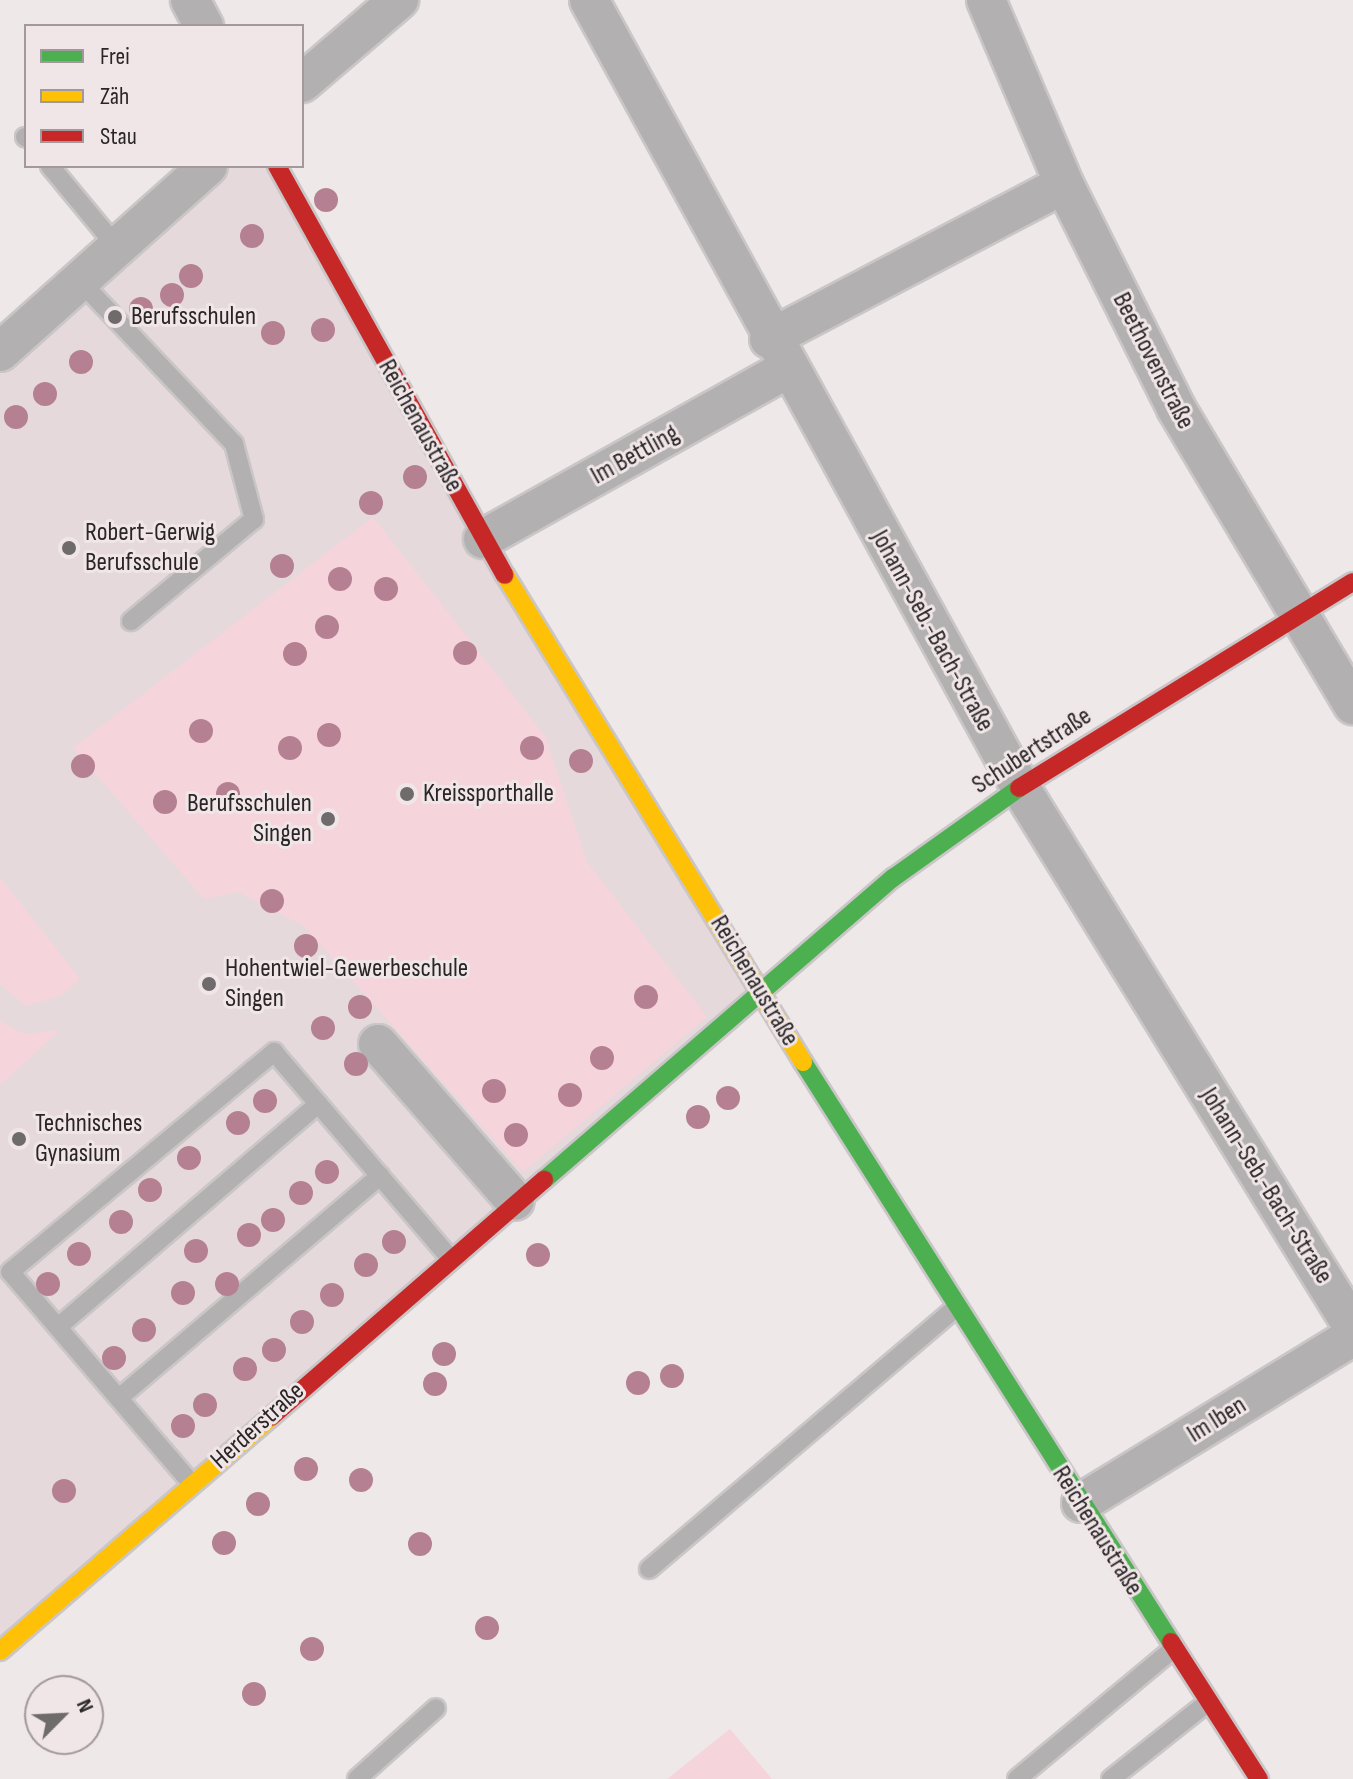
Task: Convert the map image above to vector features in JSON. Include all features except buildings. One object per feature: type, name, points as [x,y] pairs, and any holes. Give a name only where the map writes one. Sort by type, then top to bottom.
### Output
[{"type":"street","points":[[190,0],[203,24]]},
{"type":"street","points":[[304,81],[399,0]]},
{"type":"street","name":"Johann-Seb.-Bach-Straße","points":[[589,0],[778,355],[1020,787],[1353,1327]]},
{"type":"street","name":"Beethovenstraße","points":[[986,0],[1064,184],[1176,408],[1353,705]]},
{"type":"street","points":[[0,352],[206,168]]},
{"type":"street","name":"Reichenaustraße","points":[[278,168],[483,539],[956,1308],[1259,1779]]},
{"type":"street","name":"Im Bettling","points":[[483,539],[778,355],[1064,184]]},
{"type":"street","name":"Schubertstraße","points":[[760,990],[893,878],[1020,787],[1298,613],[1353,582]]},
{"type":"street","name":"Herderstraße","points":[[0,1651],[760,990]]},
{"type":"street","points":[[378,1044],[515,1201]]},
{"type":"street","name":"Im Iben","points":[[1081,1503],[1353,1336]]},
{"type":"lane","points":[[52,168],[117,247]]},
{"type":"lane","points":[[80,281],[234,444],[254,519],[131,621]]},
{"type":"lane","points":[[192,1484],[10,1272],[274,1052],[450,1258]]},
{"type":"lane","points":[[58,1327],[318,1104]]},
{"type":"lane","points":[[119,1398],[380,1176]]},
{"type":"lane","points":[[649,1569],[956,1308]]},
{"type":"lane","points":[[1017,1779],[1173,1649]]},
{"type":"lane","points":[[1111,1779],[1208,1702]]},
{"type":"lane","points":[[357,1779],[436,1708]]},
{"type":"shaded area","name":"Berufsschulen Singen","points":[[206,168],[278,168],[760,990],[0,1651],[0,352]]},
{"type":"shaded area","points":[[373,517],[545,736],[587,862],[707,1017],[523,1172],[304,926],[238,892],[204,899],[73,748]]},
{"type":"shaded area","points":[[0,877],[80,979],[60,996],[26,1006],[0,984]]},
{"type":"shaded area","points":[[0,1021],[24,1034],[60,1030],[0,1085]]},
{"type":"shaded area","points":[[730,1729],[772,1779],[667,1779]]},
{"type":"traffic: fast","points":[[544,1180],[893,878],[1019,788]]},
{"type":"traffic: fast","points":[[803,1062],[1171,1642]]},
{"type":"traffic: slow","points":[[505,575],[803,1062]]},
{"type":"traffic: slow","points":[[0,1651],[271,1417]]},
{"type":"traffic: jam","points":[[278,168],[505,575]]},
{"type":"traffic: jam","points":[[1019,788],[1353,582]]},
{"type":"traffic: jam","points":[[271,1417],[544,1180]]},
{"type":"traffic: jam","points":[[1171,1642],[1259,1779]]},
{"type":"place","name":"Berufsschulen","points":[[115,317]]},
{"type":"place","name":"Robert-Gerwig Berufsschule","points":[[69,548]]},
{"type":"place","name":"Kreissporthalle","points":[[407,794]]},
{"type":"place","name":"Berufsschulen Singen","points":[[328,819]]},
{"type":"place","name":"Hohentwiel-Gewerbeschule Singen","points":[[209,984]]},
{"type":"place","name":"Technisches Gynasium","points":[[19,1139]]}]
